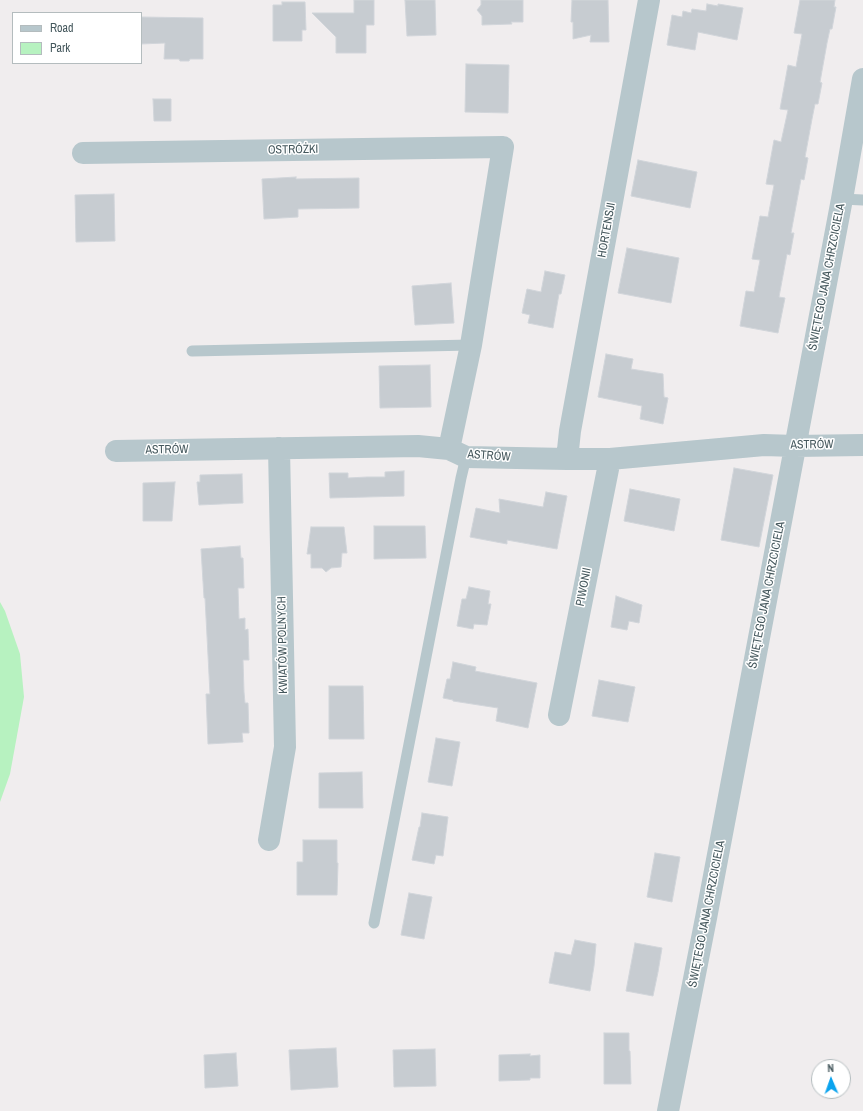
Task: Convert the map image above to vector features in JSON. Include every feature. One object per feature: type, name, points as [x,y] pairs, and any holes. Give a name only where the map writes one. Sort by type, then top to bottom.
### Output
[{"type":"street","name":"HORTENSJI","points":[[567,459],[572,423],[649,0]]},
{"type":"street","name":"ŚWIĘTEGO JANA CHRZCICIELA","points":[[668,1111],[708,910],[795,446],[853,199],[863,79]]},
{"type":"street","name":"OSTRÓŻKI","points":[[83,153],[504,148],[470,345]]},
{"type":"street","points":[[458,453],[470,345]]},
{"type":"street","name":"ASTRÓW","points":[[116,451],[418,446],[458,453],[567,459],[610,459],[764,445],[795,446],[863,444]]},
{"type":"street","name":"KWIATÓW POLNYCH","points":[[269,840],[285,748],[279,448]]},
{"type":"street","name":"PIWONII","points":[[559,715],[610,459]]},
{"type":"lane","points":[[192,351],[470,345]]},
{"type":"lane","points":[[374,923],[461,478],[458,453]]},
{"type":"green space","points":[[0,602],[5,611],[20,654],[24,697],[10,774],[0,802]]},
{"type":"building","points":[[354,0],[374,0],[374,25],[366,25],[366,53],[336,53],[336,37],[312,13],[354,13]]},
{"type":"building","points":[[405,0],[435,0],[436,35],[407,36]]},
{"type":"building","points":[[481,0],[523,0],[523,22],[482,25],[482,16],[477,10],[481,5]]},
{"type":"building","points":[[572,0],[608,0],[609,42],[590,42],[591,35],[573,39],[573,22],[571,22]]},
{"type":"building","points":[[800,0],[835,0],[834,7],[836,7],[832,29],[830,29],[827,43],[820,82],[822,83],[818,104],[815,104],[812,119],[805,157],[808,158],[804,180],[801,179],[791,233],[794,233],[790,255],[787,254],[779,297],[785,298],[778,333],[740,326],[746,291],[754,292],[760,260],[752,259],[760,216],[768,217],[774,185],[766,184],[774,140],[781,142],[788,110],[780,109],[788,65],[796,67],[802,34],[794,33]]},
{"type":"building","points":[[282,2],[305,2],[306,30],[302,30],[302,41],[273,41],[273,5],[282,5]]},
{"type":"building","points":[[707,4],[718,6],[718,4],[743,8],[737,40],[698,32],[695,50],[667,45],[672,15],[682,17],[683,11],[691,13],[692,9],[706,11]]},
{"type":"building","points":[[142,17],[203,18],[203,59],[180,61],[179,59],[164,59],[165,43],[142,44]]},
{"type":"building","points":[[466,64],[509,65],[508,113],[465,112]]},
{"type":"building","points":[[153,99],[171,99],[171,121],[154,121]]},
{"type":"building","points":[[638,160],[697,172],[690,208],[631,196]]},
{"type":"building","points":[[296,177],[296,179],[359,178],[359,208],[298,209],[298,217],[264,219],[262,179]]},
{"type":"building","points":[[114,194],[115,241],[76,242],[75,195]]},
{"type":"building","points":[[627,248],[679,258],[671,303],[618,293]]},
{"type":"building","points":[[545,271],[565,275],[561,294],[559,294],[553,328],[528,323],[530,315],[522,313],[527,289],[541,292]]},
{"type":"building","points":[[451,283],[454,323],[415,325],[412,286]]},
{"type":"building","points":[[606,354],[633,359],[631,369],[663,374],[664,397],[668,398],[663,424],[640,419],[642,406],[598,397]]},
{"type":"building","points":[[430,365],[431,407],[380,408],[379,366]]},
{"type":"building","points":[[734,468],[773,475],[759,547],[721,540]]},
{"type":"building","points":[[404,471],[404,496],[330,498],[329,473],[348,473],[348,478],[385,477],[385,472]]},
{"type":"building","points":[[242,474],[243,503],[199,505],[197,482],[200,482],[200,475]]},
{"type":"building","points":[[175,482],[172,521],[143,521],[143,483]]},
{"type":"building","points":[[630,489],[680,499],[674,531],[624,521]]},
{"type":"building","points":[[546,492],[567,496],[557,549],[507,540],[507,544],[470,537],[476,508],[500,513],[499,499],[543,507]]},
{"type":"building","points":[[374,526],[425,526],[426,558],[374,559]]},
{"type":"building","points":[[311,527],[344,527],[347,553],[342,553],[341,567],[331,568],[326,572],[322,568],[311,568],[311,554],[307,554]]},
{"type":"building","points":[[240,546],[241,558],[243,558],[244,588],[238,588],[239,619],[245,618],[245,630],[248,629],[249,660],[243,660],[244,692],[245,703],[248,703],[249,733],[242,733],[243,742],[208,744],[206,694],[210,694],[201,549]]},
{"type":"building","points":[[469,587],[490,591],[488,604],[491,604],[487,625],[474,624],[473,629],[457,626],[462,599],[466,599]]},
{"type":"building","points":[[616,596],[642,605],[639,623],[629,621],[627,630],[611,627]]},
{"type":"building","points":[[453,662],[476,667],[475,671],[537,683],[528,728],[496,721],[498,708],[443,698],[447,679],[450,679]]},
{"type":"building","points":[[599,680],[635,687],[628,722],[592,716]]},
{"type":"building","points":[[329,686],[363,686],[364,739],[329,739]]},
{"type":"building","points":[[436,738],[460,742],[452,786],[428,782]]},
{"type":"building","points":[[362,772],[363,808],[319,808],[319,773]]},
{"type":"building","points":[[422,813],[448,817],[443,856],[436,855],[434,864],[412,860]]},
{"type":"building","points":[[303,840],[337,840],[337,895],[297,895],[297,862],[303,862]]},
{"type":"building","points":[[655,853],[680,857],[672,902],[647,897]]},
{"type":"building","points":[[409,893],[432,897],[424,939],[401,935]]},
{"type":"building","points":[[575,940],[596,944],[590,991],[549,983],[555,952],[571,955]]},
{"type":"building","points":[[635,943],[662,948],[653,996],[626,991]]},
{"type":"building","points":[[604,1033],[629,1033],[631,1084],[604,1084]]},
{"type":"building","points":[[336,1048],[338,1087],[291,1090],[289,1050]]},
{"type":"building","points":[[435,1049],[436,1086],[394,1087],[393,1050]]},
{"type":"building","points":[[236,1053],[238,1086],[205,1088],[204,1055]]},
{"type":"building","points":[[530,1054],[530,1056],[540,1055],[540,1078],[530,1078],[530,1080],[499,1081],[499,1055]]}]
